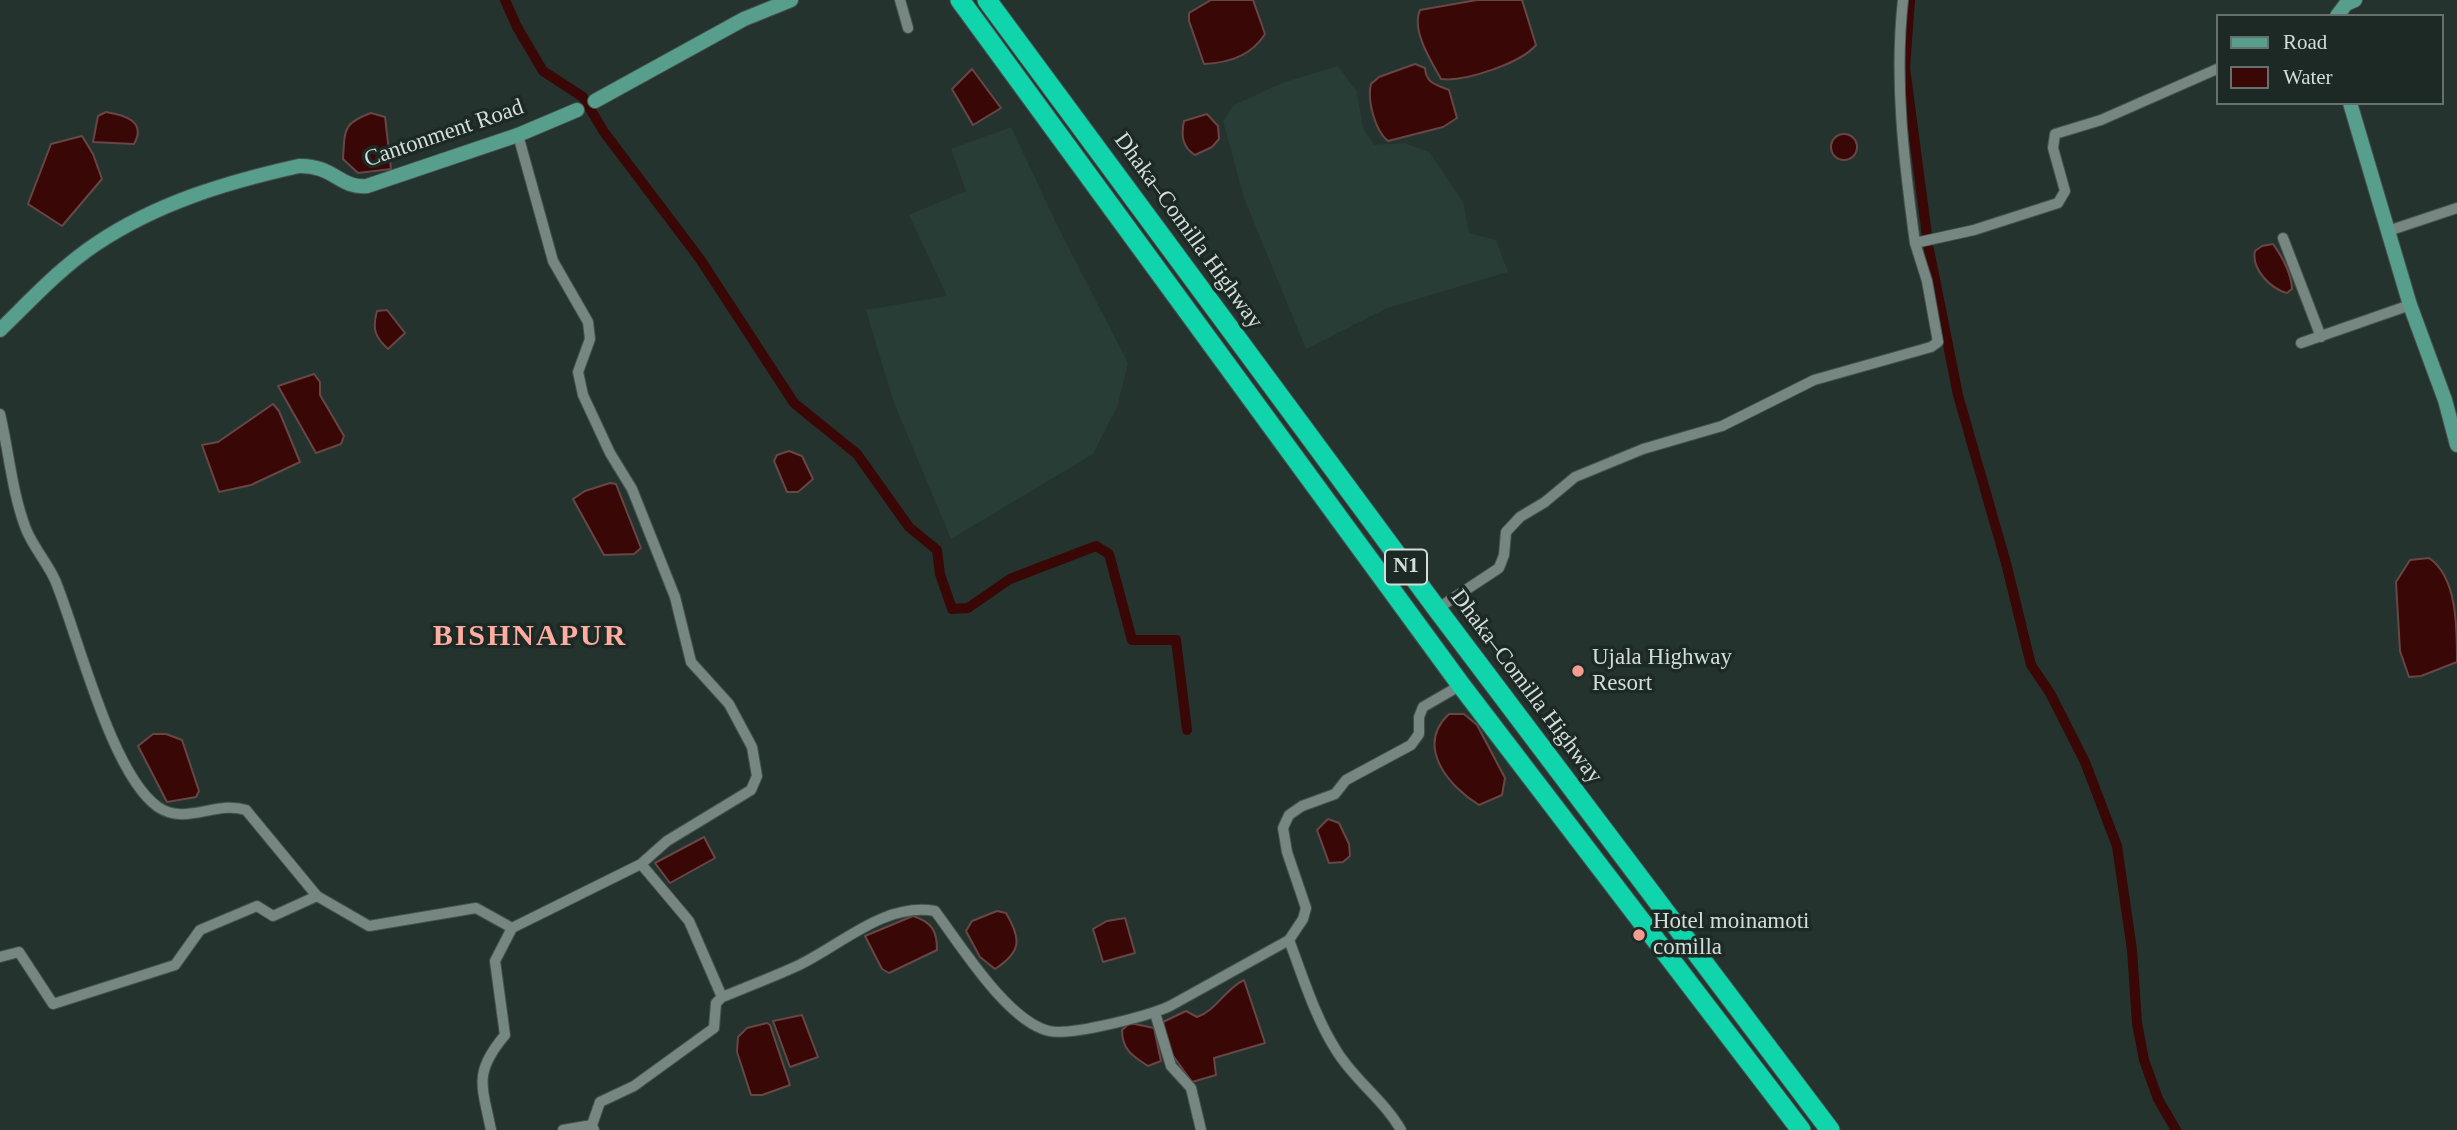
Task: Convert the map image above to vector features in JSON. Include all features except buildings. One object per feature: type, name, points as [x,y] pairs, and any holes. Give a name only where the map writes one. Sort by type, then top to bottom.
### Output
[{"type":"highway","name":"N1","points":[[960,0],[1461,685],[1801,1130]]},
{"type":"highway","name":"Dhaka–Comilla Highway","points":[[987,0],[1437,609],[1830,1130]]},
{"type":"main road","points":[[595,101],[744,19],[791,0]]},
{"type":"main road","points":[[2338,14],[2346,4],[2355,0]]},
{"type":"main road","points":[[2351,105],[2410,304],[2445,400],[2457,445]]},
{"type":"main road","name":"Cantonment Road","points":[[0,330],[58,274],[94,245],[134,221],[179,200],[299,166],[317,166],[356,187],[367,186],[518,135],[577,110]]},
{"type":"street","points":[[900,0],[908,28]]},
{"type":"street","points":[[1437,609],[1499,568],[1504,555],[1506,532],[1520,517],[1545,502],[1575,477],[1643,449],[1722,426],[1814,380],[1931,347],[1938,342],[1927,281],[1915,243],[1903,156],[1899,38],[1903,0]]},
{"type":"street","points":[[1915,243],[1974,230],[2058,203],[2065,191],[2053,148],[2055,134],[2101,120],[2216,69]]},
{"type":"street","points":[[491,1130],[481,1081],[485,1062],[505,1035],[495,961],[512,928],[640,864],[667,841],[751,790],[757,776],[752,747],[729,704],[691,662],[675,597],[632,489],[610,453],[583,395],[578,372],[590,339],[588,323],[553,261],[518,135]]},
{"type":"street","points":[[2388,231],[2457,208]]},
{"type":"street","points":[[2283,237],[2322,337]]},
{"type":"street","points":[[2301,343],[2410,304]]},
{"type":"street","points":[[0,414],[26,530],[54,578],[86,670],[138,788],[159,808],[181,815],[235,806],[246,810],[317,895],[369,926],[476,908],[512,928]]},
{"type":"street","points":[[563,1130],[593,1128],[600,1102],[634,1086],[714,1027],[716,1003],[722,997],[799,965],[860,927],[921,909],[935,911],[968,960],[1026,1020],[1050,1031],[1100,1025],[1155,1013],[1289,940],[1303,919],[1306,908],[1287,852],[1283,828],[1289,815],[1302,806],[1335,794],[1346,780],[1411,745],[1419,734],[1419,717],[1423,707],[1461,685]]},
{"type":"street","points":[[640,864],[689,921],[722,997]]},
{"type":"street","points":[[0,957],[19,952],[53,1004],[175,964],[200,930],[257,906],[273,916],[317,895]]},
{"type":"street","points":[[1289,940],[1311,998],[1336,1050],[1390,1111],[1401,1130]]},
{"type":"street","points":[[1155,1013],[1171,1066],[1191,1088],[1201,1130]]},
{"type":"shaded area","points":[[1338,66],[1357,92],[1363,128],[1374,145],[1405,143],[1429,152],[1463,202],[1469,233],[1496,240],[1508,272],[1387,308],[1306,349],[1244,198],[1223,121],[1234,105],[1282,83]]},
{"type":"shaded area","points":[[1011,127],[1059,229],[1128,363],[1117,407],[1093,454],[951,539],[893,400],[866,310],[947,296],[909,215],[966,191],[951,149]]},
{"type":"water","points":[[1211,0],[1253,0],[1265,34],[1254,47],[1239,56],[1204,64],[1189,21],[1189,13]]},
{"type":"water","points":[[1477,0],[1522,0],[1536,45],[1529,52],[1492,70],[1441,79],[1420,36],[1420,10]]},
{"type":"water","points":[[1415,64],[1425,68],[1427,77],[1433,83],[1449,90],[1457,118],[1443,127],[1388,141],[1379,130],[1373,115],[1371,84],[1379,77]]},
{"type":"water","points":[[972,69],[1001,108],[973,125],[952,89]]},
{"type":"water","points":[[106,112],[132,120],[138,130],[134,144],[93,142],[98,116]]},
{"type":"water","points":[[371,113],[385,117],[391,169],[358,173],[343,159],[345,135],[355,120]]},
{"type":"water","points":[[1207,114],[1218,126],[1219,139],[1212,147],[1195,155],[1187,148],[1184,140],[1184,121]]},
{"type":"water","points":[[1844,134],[1853,138],[1857,147],[1853,156],[1844,160],[1835,156],[1831,147],[1835,138]]},
{"type":"water","points":[[82,136],[93,154],[102,179],[62,226],[28,204],[51,144]]},
{"type":"water","points":[[2273,244],[2290,277],[2292,289],[2287,293],[2269,283],[2256,265],[2255,251],[2262,246]]},
{"type":"water","points":[[387,310],[405,333],[388,349],[380,341],[375,328],[377,311]]},
{"type":"water","points":[[314,374],[320,382],[320,395],[344,436],[341,444],[316,453],[278,386]]},
{"type":"water","points":[[273,404],[279,411],[300,462],[251,485],[219,492],[202,445],[218,442]]},
{"type":"water","points":[[789,451],[802,456],[813,479],[798,492],[787,492],[774,461],[777,455]]},
{"type":"water","points":[[610,483],[616,484],[641,548],[634,554],[604,555],[573,499],[585,491]]},
{"type":"water","points":[[2429,558],[2445,577],[2454,604],[2457,662],[2421,676],[2409,677],[2400,651],[2396,582],[2410,560]]},
{"type":"water","points":[[1449,714],[1464,714],[1477,725],[1505,778],[1502,795],[1479,805],[1467,797],[1447,776],[1435,752],[1435,739],[1439,726]]},
{"type":"water","points":[[153,734],[166,734],[182,740],[199,791],[196,797],[167,802],[138,746]]},
{"type":"water","points":[[1328,819],[1339,823],[1349,844],[1350,856],[1343,862],[1329,863],[1317,830]]},
{"type":"water","points":[[704,837],[715,858],[670,883],[655,863]]},
{"type":"water","points":[[997,911],[1006,913],[1015,931],[1016,945],[1010,957],[995,969],[980,957],[966,931],[972,921]]},
{"type":"water","points":[[913,916],[925,921],[932,928],[937,950],[889,973],[882,969],[865,936]]},
{"type":"water","points":[[1125,918],[1135,953],[1103,962],[1093,929],[1107,921]]},
{"type":"water","points":[[1244,980],[1265,1043],[1214,1058],[1216,1075],[1192,1082],[1171,1053],[1163,1022],[1186,1011],[1197,1017],[1204,1014]]},
{"type":"water","points":[[802,1015],[818,1057],[790,1067],[773,1021]]},
{"type":"water","points":[[767,1023],[770,1025],[790,1085],[762,1095],[751,1095],[737,1052],[738,1037],[747,1028]]},
{"type":"water","points":[[1130,1023],[1154,1028],[1161,1061],[1148,1066],[1129,1052],[1122,1030]]},
{"type":"waterway","points":[[505,0],[517,27],[543,71],[583,97],[604,132],[700,259],[794,403],[857,454],[909,527],[937,550],[940,574],[952,609],[968,608],[1010,579],[1096,546],[1109,554],[1132,640],[1176,640],[1187,730]]},
{"type":"waterway","points":[[1910,0],[1905,68],[1927,235]]},
{"type":"waterway","points":[[1929,249],[1958,395],[2006,563],[2031,665],[2050,693],[2085,762],[2117,846],[2132,950],[2137,1023],[2144,1060],[2158,1099],[2176,1130]]},
{"type":"place","name":"Ujala Highway Resort","points":[[1578,671]]},
{"type":"place","name":"Hotel moinamoti comilla","points":[[1639,935]]},
{"type":"district","name":"BISHNAPUR","points":[[530,637]]}]
